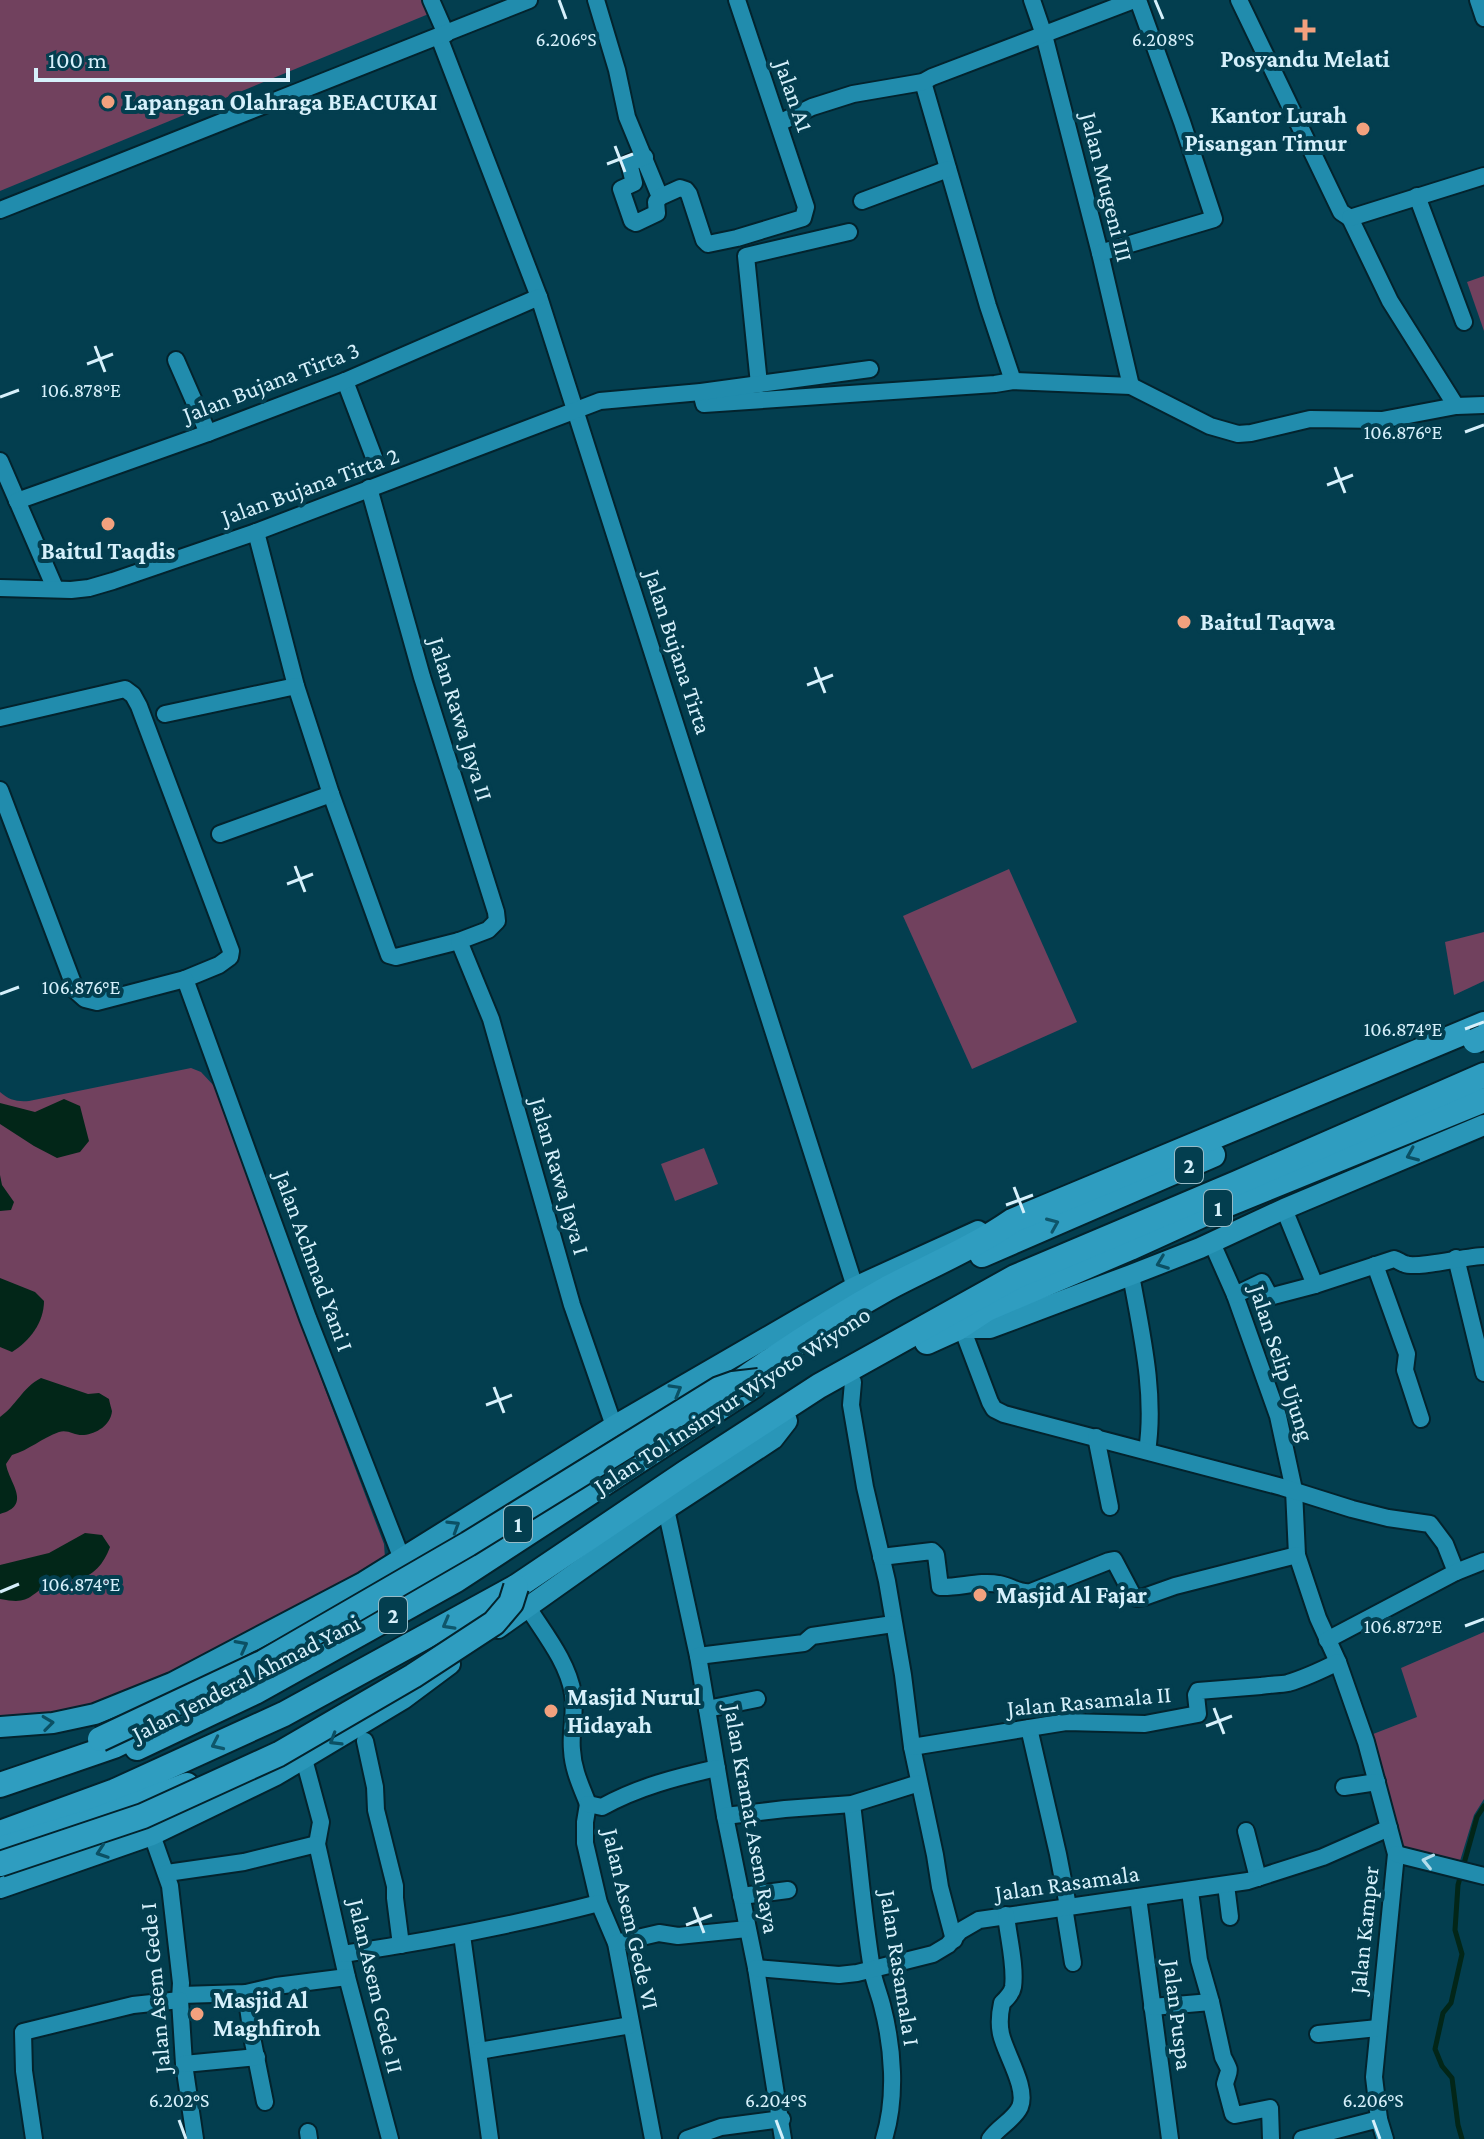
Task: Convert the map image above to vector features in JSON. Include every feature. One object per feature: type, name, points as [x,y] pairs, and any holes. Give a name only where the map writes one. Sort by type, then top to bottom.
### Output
[{"type":"highway","name":"Jalan Jenderal Ahmad Yani","points":[[0,1785],[114,1746],[295,1657],[472,1554],[826,1324],[890,1287],[987,1238],[1012,1221],[1384,1067],[1480,1033]]},
{"type":"highway","name":"Jalan Tol Insinyur Wiyoto Wiyono","points":[[0,1799],[124,1755],[255,1692],[456,1580],[827,1336],[905,1290],[1480,1033]]},
{"type":"highway","name":"Jalan Tol Insinyur Wiyoto Wiyono","points":[[0,1833],[115,1791],[284,1714],[522,1596],[685,1473],[833,1378],[1015,1277],[1484,1075]]},
{"type":"highway","points":[[1237,1183],[1484,1089]]},
{"type":"highway","name":"1","points":[[0,1849],[98,1819],[243,1764],[445,1651],[765,1429],[787,1421],[931,1340],[960,1328],[987,1309],[1209,1212],[1484,1100]]},
{"type":"highway","points":[[0,1771],[100,1739],[264,1662],[468,1544],[719,1389],[759,1381]]},
{"type":"highway","points":[[0,1864],[143,1816],[279,1754],[413,1676],[494,1623],[511,1603],[522,1596]]},
{"type":"main road","name":"Jalan Jenderal Ahmad Yani","points":[[1384,1067],[1404,1050],[1484,1012]]},
{"type":"main road","name":"1","points":[[960,1328],[990,1328],[1131,1275],[1484,1125]]},
{"type":"main road","name":"Jalan Jenderal Ahmad Yani","points":[[0,1727],[53,1723],[95,1714],[172,1683],[364,1582],[614,1426],[855,1287],[983,1228],[1012,1221]]},
{"type":"main road","name":"1","points":[[0,1888],[152,1835],[304,1759],[403,1699],[522,1596],[666,1509],[773,1439],[787,1421]]},
{"type":"street","name":"Jalan Bujana Tirta","points":[[431,0],[539,297],[576,409],[855,1287]]},
{"type":"street","points":[[0,210],[529,0]]},
{"type":"street","points":[[596,0],[627,117],[645,157],[660,197],[656,202],[657,213],[638,223],[632,221],[621,189],[634,183],[629,163],[645,157]]},
{"type":"street","name":"Jalan A1","points":[[660,197],[680,188],[686,190],[708,244],[803,218],[806,207],[737,0]]},
{"type":"street","name":"Jalan Mugeni III","points":[[1032,0],[1044,35],[1100,253],[1131,386]]},
{"type":"street","points":[[779,123],[842,97],[923,82],[1136,0],[1214,219],[1100,253]]},
{"type":"street","points":[[1239,0],[1341,212],[1350,218],[1390,301],[1456,406]]},
{"type":"street","points":[[1478,0],[1484,18]]},
{"type":"street","points":[[923,82],[1013,381]]},
{"type":"street","points":[[862,201],[948,169]]},
{"type":"street","points":[[1350,218],[1484,176]]},
{"type":"street","points":[[1417,196],[1464,322]]},
{"type":"street","points":[[759,384],[746,256],[849,232]]},
{"type":"street","name":"Jalan Bujana Tirta 3","points":[[17,501],[345,381],[539,297]]},
{"type":"street","points":[[176,360],[208,433]]},
{"type":"street","name":"Jalan Bujana Tirta 2","points":[[0,588],[89,588],[256,532],[609,399],[701,392],[870,369]]},
{"type":"street","points":[[345,381],[375,460]]},
{"type":"street","points":[[701,392],[704,404],[1013,381],[1131,386],[1195,419],[1238,434],[1310,419],[1382,420],[1456,406],[1484,405]]},
{"type":"street","points":[[0,461],[55,588]]},
{"type":"street","name":"Jalan Rawa Jaya II","points":[[331,794],[389,955],[396,957],[459,941],[488,930],[497,921],[422,677],[369,488]]},
{"type":"street","points":[[220,834],[331,794],[296,686],[256,532]]},
{"type":"street","points":[[165,714],[296,686]]},
{"type":"street","points":[[0,718],[125,689],[133,695],[231,947],[230,957],[185,979],[97,1002],[85,999],[76,991],[0,790]]},
{"type":"street","name":"Jalan Rawa Jaya I","points":[[459,941],[491,1019],[572,1305],[614,1426]]},
{"type":"street","name":"Jalan Achmad Yani I","points":[[185,979],[308,1318],[402,1559]]},
{"type":"street","points":[[1284,1209],[1315,1285]]},
{"type":"street","name":"Jalan Selip Ujung","points":[[1212,1243],[1235,1295],[1278,1416],[1294,1490],[1297,1555],[1327,1640]]},
{"type":"street","points":[[1235,1295],[1262,1282],[1269,1295],[1273,1296],[1394,1259],[1406,1265],[1419,1265],[1484,1256]]},
{"type":"street","points":[[1456,1258],[1484,1373]]},
{"type":"street","points":[[1375,1265],[1407,1354],[1405,1370],[1421,1419]]},
{"type":"street","points":[[1131,1275],[1148,1396],[1147,1451]]},
{"type":"street","points":[[960,1328],[990,1402],[994,1409],[1004,1414],[1294,1490],[1352,1509],[1430,1524],[1445,1544],[1456,1572]]},
{"type":"street","points":[[853,1382],[851,1405],[903,1675],[912,1747],[940,1887],[954,1940]]},
{"type":"street","points":[[1096,1437],[1110,1507]]},
{"type":"street","name":"Jalan Kramat Asem Raya","points":[[666,1509],[698,1656],[725,1816],[756,1968],[783,2139]]},
{"type":"street","points":[[881,1557],[935,1552],[940,1587],[994,1583],[1004,1584],[1022,1593],[1114,1560],[1136,1598],[1297,1555]]},
{"type":"street","points":[[1327,1640],[1456,1572],[1484,1561]]},
{"type":"street","points":[[522,1596],[561,1660],[573,1691],[571,1749],[576,1774],[588,1804],[602,1807],[652,1785],[717,1768]]},
{"type":"street","points":[[698,1656],[804,1643],[812,1636],[893,1624]]},
{"type":"street","name":"Jalan Kamper","points":[[1327,1640],[1338,1662],[1366,1742],[1396,1854],[1374,2077],[1379,2119],[1385,2139]]},
{"type":"street","name":"Jalan Rasamala II","points":[[912,1747],[1066,1722],[1145,1724],[1179,1719],[1198,1714],[1198,1691],[1282,1685],[1338,1662]]},
{"type":"street","points":[[707,1709],[757,1699]]},
{"type":"street","points":[[1029,1728],[1058,1854],[1073,1963]]},
{"type":"street","points":[[365,1741],[375,1787],[376,1810],[395,1886],[401,1945]]},
{"type":"street","name":"Jalan Asem Gede II","points":[[304,1759],[321,1822],[317,1844],[347,1977],[390,2139]]},
{"type":"street","points":[[1344,1787],[1377,1782]]},
{"type":"street","points":[[725,1816],[852,1804],[919,1783]]},
{"type":"street","name":"Jalan Asem Gede VI","points":[[588,1804],[585,1843],[599,1903],[616,1943],[653,2139]]},
{"type":"street","name":"Jalan Rasamala I","points":[[852,1804],[872,1969],[891,2055],[888,2126],[884,2139]]},
{"type":"street","name":"Jalan Rasamala","points":[[756,1968],[839,1975],[872,1969],[933,1954],[954,1940],[960,1931],[979,1920],[1190,1891],[1258,1878],[1323,1857],[1389,1828]]},
{"type":"street","points":[[1246,1831],[1258,1878]]},
{"type":"street","name":"Jalan Asem Gede I","points":[[152,1835],[167,1873],[181,1983],[184,2064],[195,2139]]},
{"type":"street","points":[[167,1873],[244,1862],[317,1844]]},
{"type":"street","points":[[1396,1854],[1470,1871]]},
{"type":"street","points":[[1226,1885],[1230,1917]]},
{"type":"street","points":[[741,1896],[788,1890]]},
{"type":"street","points":[[1190,1891],[1199,1960],[1223,2057],[1228,2064],[1230,2076],[1225,2084],[1233,2114],[1270,2108],[1271,2139]]},
{"type":"street","name":"Jalan Puspa","points":[[1138,1897],[1170,2139]]},
{"type":"street","points":[[343,1954],[462,1935],[599,1903]]},
{"type":"street","points":[[990,2139],[1019,2108],[1021,2100],[1019,2082],[1001,2034],[1002,2003],[1013,1988],[1012,1951],[1006,1915]]},
{"type":"street","points":[[616,1943],[659,1933],[678,1936],[747,1929]]},
{"type":"street","points":[[462,1935],[490,2139]]},
{"type":"street","points":[[34,2139],[24,2071],[23,2032],[133,2005],[246,1993],[347,1977]]},
{"type":"street","points":[[246,1993],[265,2102]]},
{"type":"street","points":[[1152,2007],[1211,2002]]},
{"type":"street","points":[[479,2051],[631,2025]]},
{"type":"street","points":[[1318,2034],[1378,2028]]},
{"type":"street","points":[[184,2064],[257,2057]]},
{"type":"street","points":[[687,2139],[721,2127],[782,2119]]},
{"type":"street","points":[[1302,2139],[1379,2119]]},
{"type":"shaded area","name":"Lapangan Olahraga BEACUKAI","points":[[0,0],[426,0],[431,13],[0,191]]},
{"type":"shaded area","points":[[1484,276],[1484,331],[1467,282]]},
{"type":"shaded area","points":[[1009,869],[1077,1022],[972,1069],[903,916]]},
{"type":"shaded area","points":[[1484,932],[1484,981],[1454,995],[1445,942]]},
{"type":"shaded area","points":[[191,1068],[201,1072],[215,1087],[384,1544],[385,1558],[380,1568],[167,1677],[96,1705],[52,1714],[0,1719],[0,1092],[13,1100],[29,1101]]},
{"type":"shaded area","points":[[64,1099],[80,1106],[89,1141],[80,1152],[57,1158],[0,1124],[0,1103],[35,1112]]},
{"type":"shaded area","points":[[704,1148],[718,1184],[675,1201],[661,1164]]},
{"type":"shaded area","points":[[0,1175],[2,1185],[14,1202],[11,1210],[0,1211]]},
{"type":"shaded area","points":[[0,1278],[35,1292],[44,1301],[42,1316],[35,1330],[12,1352],[0,1347]]},
{"type":"shaded area","points":[[41,1378],[88,1394],[99,1393],[109,1399],[111,1416],[102,1428],[93,1433],[59,1432],[12,1455],[6,1464],[17,1499],[10,1510],[0,1514],[0,1417]]},
{"type":"shaded area","points":[[85,1533],[102,1535],[110,1547],[93,1572],[82,1578],[54,1581],[23,1600],[0,1599],[0,1565],[49,1553]]},
{"type":"shaded area","points":[[1484,1632],[1484,1799],[1474,1815],[1460,1861],[1397,1846],[1368,1736],[1417,1717],[1401,1668]]},
{"type":"waterway","points":[[1462,2139],[1452,2078],[1442,2066],[1435,2049],[1443,2013],[1451,2003],[1462,1954],[1455,1930],[1458,1885],[1477,1817],[1484,1806]]},
{"type":"place","name":"Posyandu Melati","points":[[1305,30]]},
{"type":"place","name":"Lapangan Olahraga BEACUKAI","points":[[108,102]]},
{"type":"place","name":"Kantor Lurah Pisangan Timur","points":[[1363,129]]},
{"type":"place","name":"Baitul Taqdis","points":[[108,524]]},
{"type":"place","name":"Baitul Taqwa","points":[[1184,622]]},
{"type":"place","name":"Masjid Al Fajar","points":[[980,1595]]},
{"type":"place","name":"Masjid Nurul Hidayah","points":[[551,1711]]},
{"type":"place","name":"Masjid Al Maghfiroh","points":[[197,2014]]}]
